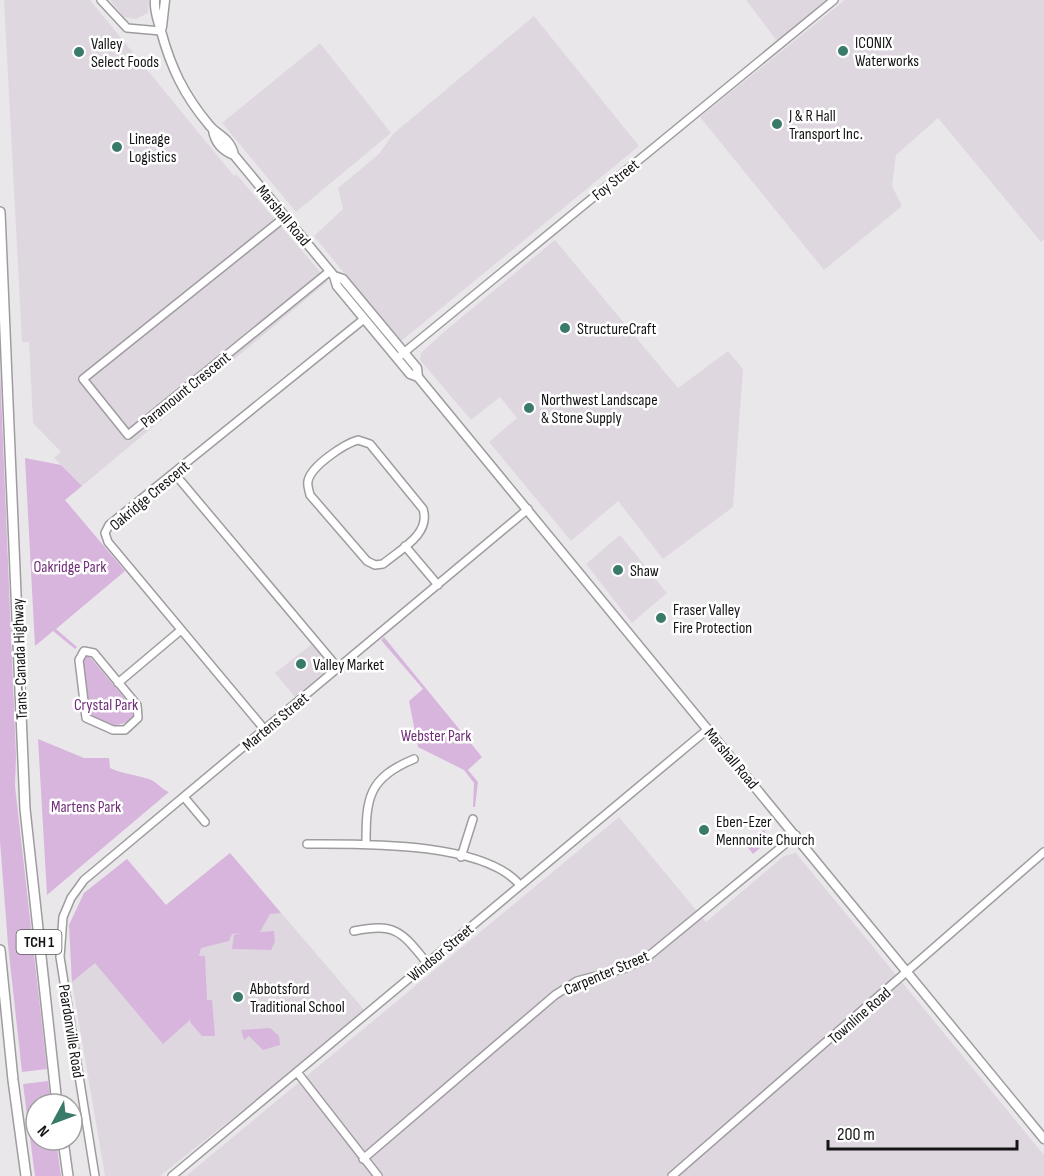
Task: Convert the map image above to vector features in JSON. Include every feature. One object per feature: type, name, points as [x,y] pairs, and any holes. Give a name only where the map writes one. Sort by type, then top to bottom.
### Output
[{"type":"highway","name":"Trans-Canada Highway","points":[[0,212],[25,809],[56,1092]]},
{"type":"highway","name":"TCH 1","points":[[0,950],[13,1080],[26,1176]]},
{"type":"highway","points":[[65,1152],[68,1176]]},
{"type":"main road","name":"Marshall Road","points":[[155,0],[154,11],[169,62],[191,104],[213,130],[214,139],[225,152],[234,155],[332,273],[337,286],[364,319],[400,356]]},
{"type":"main road","name":"Marshall Road","points":[[161,31],[165,0]]},
{"type":"main road","name":"Marshall Road","points":[[332,273],[344,279],[400,356],[410,374],[418,377],[528,509],[1044,1139]]},
{"type":"street","points":[[101,0],[127,28],[161,31]]},
{"type":"street","name":"Foy Street","points":[[400,356],[834,0]]},
{"type":"street","name":"Paramount Crescent","points":[[285,217],[83,379],[129,435],[332,273]]},
{"type":"street","name":"Oakridge Crescent","points":[[265,730],[108,542],[105,534],[109,525],[364,319]]},
{"type":"street","points":[[358,440],[370,444],[423,509],[426,520],[423,531],[405,546],[383,564],[375,565],[367,561],[310,495],[307,483],[311,472],[347,443],[358,440]]},
{"type":"street","points":[[174,473],[338,668]]},
{"type":"street","name":"Martens Street","points":[[60,957],[63,917],[71,898],[84,880],[528,509]]},
{"type":"street","points":[[405,546],[438,585]]},
{"type":"street","points":[[118,683],[181,630]]},
{"type":"street","points":[[84,651],[94,654],[118,683],[137,705],[138,712],[135,723],[119,731],[86,718],[80,655],[84,651]]},
{"type":"street","name":"Windsor Street","points":[[172,1176],[708,729]]},
{"type":"street","points":[[366,844],[366,810],[377,783],[395,767],[414,759]]},
{"type":"street","points":[[184,797],[205,822]]},
{"type":"street","points":[[461,857],[473,819]]},
{"type":"street","name":"Carpenter Street","points":[[363,1158],[555,995],[577,981],[623,969],[645,959],[796,835]]},
{"type":"street","points":[[307,844],[412,846],[501,868],[520,885]]},
{"type":"street","name":"Townline Road","points":[[672,1176],[1044,852]]},
{"type":"street","points":[[354,931],[378,926],[396,930],[427,963]]},
{"type":"street","name":"Peardonville Road","points":[[60,957],[95,1176]]},
{"type":"street","points":[[297,1071],[378,1176]]},
{"type":"shaded area","points":[[4,0],[90,0],[234,176],[236,174],[328,281],[82,486],[54,458],[61,452],[33,423],[29,342],[22,342]]},
{"type":"shaded area","points":[[110,0],[149,0],[148,13],[136,19],[124,17]]},
{"type":"shaded area","points":[[746,0],[826,0],[777,41]]},
{"type":"shaded area","points":[[845,0],[1044,0],[1044,239],[1041,242],[938,118],[896,155],[892,186],[902,206],[824,270],[700,117]]},
{"type":"shaded area","points":[[534,16],[639,146],[400,342],[314,236],[343,209],[338,188],[379,154],[393,134]]},
{"type":"shaded area","points":[[320,43],[391,133],[296,212],[222,123]]},
{"type":"shaded area","name":"StructureCraft","points":[[555,240],[678,388],[728,351],[743,369],[733,507],[663,559],[618,501],[571,541],[489,442],[517,418],[500,397],[471,420],[420,360],[421,353],[445,331]]},
{"type":"shaded area","points":[[620,535],[667,593],[632,623],[586,564]]},
{"type":"shaded area","points":[[312,644],[327,661],[326,671],[295,697],[275,673]]},
{"type":"shaded area","points":[[619,817],[706,922],[784,856],[796,853],[1044,1155],[1044,1176],[186,1176]]},
{"type":"shaded area","name":"Abbotsford Traditional School","points":[[230,853],[366,1012],[160,1176],[105,1176],[72,982],[69,925],[84,893],[127,859],[166,905]]},
{"type":"green space","points":[[0,369],[16,756],[15,786],[47,1069],[22,1072],[8,945],[0,841]]},
{"type":"green space","name":"Oakridge Park","points":[[25,458],[61,465],[82,486],[65,500],[125,571],[56,629],[77,647],[75,649],[53,631],[35,646]]},
{"type":"green space","name":"Webster Park","points":[[384,637],[482,757],[468,770],[478,782],[475,807],[473,807],[474,783],[464,770],[418,747],[409,701],[423,689],[381,640]]},
{"type":"green space","name":"Crystal Park","points":[[86,656],[90,657],[132,707],[133,716],[129,720],[112,725],[90,714],[83,661]]},
{"type":"green space","name":"Martens Park","points":[[38,739],[84,758],[109,758],[110,768],[152,780],[169,792],[47,895]]},
{"type":"green space","points":[[764,830],[771,839],[753,854],[746,845]]},
{"type":"green space","points":[[230,853],[281,913],[270,914],[260,932],[274,931],[275,942],[271,950],[232,949],[234,935],[243,933],[232,934],[229,941],[201,948],[199,956],[205,956],[207,1000],[212,1000],[215,1036],[202,1036],[190,1022],[191,1019],[163,1044],[95,963],[72,982],[69,925],[84,893],[127,859],[166,905]]},
{"type":"green space","points":[[270,1028],[279,1036],[280,1045],[263,1050],[249,1036],[244,1040],[241,1030]]},
{"type":"green space","points":[[48,1081],[49,1092],[24,1092],[23,1084]]},
{"type":"green space","points":[[32,1152],[58,1152],[61,1176],[35,1176]]},
{"type":"place","name":"ICONIX Waterworks","points":[[843,51]]},
{"type":"place","name":"Valley Select Foods","points":[[79,52]]},
{"type":"place","name":"J & R Hall Transport Inc.","points":[[777,124]]},
{"type":"place","name":"Lineage Logistics","points":[[117,147]]},
{"type":"place","name":"StructureCraft","points":[[565,328]]},
{"type":"place","name":"Northwest Landscape & Stone Supply","points":[[529,408]]},
{"type":"place","name":"Shaw","points":[[618,570]]},
{"type":"place","name":"Fraser Valley Fire Protection","points":[[661,618]]},
{"type":"place","name":"Valley Market","points":[[301,664]]},
{"type":"place","name":"Eben-Ezer Mennonite Church","points":[[704,830]]},
{"type":"place","name":"Abbotsford Traditional School","points":[[238,997]]}]
